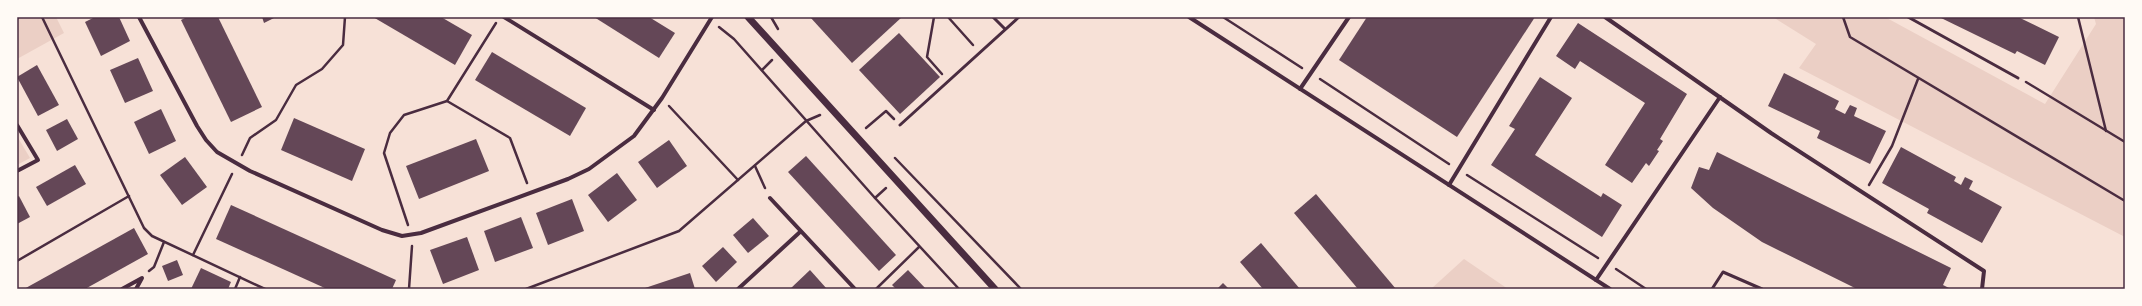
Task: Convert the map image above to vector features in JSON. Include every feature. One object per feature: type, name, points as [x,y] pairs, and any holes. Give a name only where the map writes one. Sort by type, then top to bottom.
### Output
[{"type":"street","points":[[139,17],[206,140],[218,152],[237,164],[376,227],[402,236],[412,235],[568,179],[589,169],[634,136],[662,98],[712,17]]},
{"type":"street","points":[[504,17],[654,110]]},
{"type":"street","points":[[748,17],[995,289]]},
{"type":"street","points":[[1189,17],[1610,289]]},
{"type":"street","points":[[1300,89],[1349,17]]},
{"type":"street","points":[[1449,185],[1551,17]]},
{"type":"street","points":[[1605,17],[1771,133],[1865,192],[1984,271],[1982,289]]},
{"type":"street","points":[[1596,280],[1720,97]]},
{"type":"street","points":[[17,125],[38,160],[17,171]]},
{"type":"street","points":[[770,198],[800,232],[855,289]]},
{"type":"street","points":[[738,289],[800,232]]},
{"type":"street","points":[[122,289],[142,278]]},
{"type":"street","points":[[136,289],[142,278]]},
{"type":"lane","points":[[994,17],[1005,29]]},
{"type":"lane","points":[[900,125],[1020,17]]},
{"type":"lane","points":[[1908,17],[2018,78]]},
{"type":"lane","points":[[1712,289],[1723,272],[1762,289]]},
{"type":"path","points":[[42,17],[144,228],[152,236],[265,289]]},
{"type":"path","points":[[193,255],[250,138],[276,120],[296,85],[322,69],[343,46],[345,17]]},
{"type":"path","points":[[409,289],[412,261],[412,235],[384,153],[390,134],[404,116],[447,101],[500,17]]},
{"type":"path","points":[[934,17],[926,57],[948,81]]},
{"type":"path","points":[[948,17],[980,52]]},
{"type":"path","points":[[1223,17],[1458,170],[1646,289]]},
{"type":"path","points":[[1843,17],[1850,37],[1918,79],[2125,201]]},
{"type":"path","points":[[2078,17],[2106,131]]},
{"type":"path","points":[[709,21],[734,39],[919,247],[959,289]]},
{"type":"path","points":[[2018,78],[2125,142]]},
{"type":"path","points":[[1865,192],[1892,146],[1918,79]]},
{"type":"path","points":[[662,98],[738,180]]},
{"type":"path","points":[[447,101],[510,138],[530,192]]},
{"type":"path","points":[[866,128],[883,113]]},
{"type":"path","points":[[526,289],[679,231],[806,121]]},
{"type":"path","points":[[861,122],[872,133]]},
{"type":"path","points":[[893,156],[1021,289]]},
{"type":"path","points":[[754,166],[770,198]]},
{"type":"path","points":[[875,198],[886,187]]},
{"type":"path","points":[[17,261],[129,196]]},
{"type":"path","points":[[142,278],[154,266],[164,242]]},
{"type":"path","points":[[876,289],[919,247]]},
{"type":"path","points":[[235,289],[240,277]]},
{"type":"shaded area","points":[[17,17],[56,17],[64,33],[17,59]]},
{"type":"shaded area","points":[[1773,17],[1885,17],[2045,104],[2096,24],[2094,17],[2125,17],[2125,237],[1799,68],[1816,44]]},
{"type":"shaded area","points":[[17,136],[30,158],[17,165]]},
{"type":"shaded area","points":[[1464,259],[1508,289],[1431,289]]},
{"type":"building","points":[[95,17],[119,17],[130,41],[101,56],[85,22]]},
{"type":"building","points":[[187,17],[218,17],[262,107],[231,122],[181,20]]},
{"type":"building","points":[[262,17],[276,17],[264,23]]},
{"type":"building","points":[[373,17],[441,17],[472,35],[455,65]]},
{"type":"building","points":[[594,17],[649,17],[675,33],[659,58]]},
{"type":"building","points":[[810,17],[902,17],[852,63]]},
{"type":"building","points":[[1367,17],[1535,17],[1457,137],[1339,60]]},
{"type":"building","points":[[1939,17],[2018,17],[2059,37],[2045,65],[2017,51],[2015,54]]},
{"type":"building","points":[[1578,23],[1687,94],[1660,139],[1663,141],[1657,150],[1659,151],[1649,166],[1646,163],[1632,183],[1605,165],[1645,103],[1580,61],[1575,69],[1556,56]]},
{"type":"building","points":[[899,33],[940,77],[900,114],[859,70]]},
{"type":"building","points":[[492,52],[586,108],[570,136],[475,80]]},
{"type":"building","points":[[138,58],[153,91],[125,103],[110,70]]},
{"type":"building","points":[[37,65],[59,105],[38,116],[17,77]]},
{"type":"building","points":[[1784,73],[1839,101],[1835,109],[1845,114],[1850,105],[1857,108],[1854,116],[1886,131],[1870,164],[1817,138],[1820,131],[1768,106]]},
{"type":"building","points":[[1540,77],[1572,98],[1535,155],[1601,197],[1603,193],[1622,205],[1602,237],[1491,165],[1515,129],[1509,126]]},
{"type":"building","points":[[161,109],[176,141],[149,154],[134,122]]},
{"type":"building","points":[[294,118],[365,149],[352,181],[281,150]]},
{"type":"building","points":[[67,119],[78,139],[57,151],[46,130]]},
{"type":"building","points":[[476,139],[489,171],[419,199],[406,166]]},
{"type":"building","points":[[669,140],[687,166],[657,188],[638,162]]},
{"type":"building","points":[[1901,147],[1956,177],[1954,181],[1961,185],[1965,177],[1973,181],[1969,189],[2002,207],[1982,243],[1927,213],[1929,209],[1882,183]]},
{"type":"building","points":[[1717,152],[1951,268],[1943,285],[1951,289],[1857,289],[1762,242],[1713,208],[1691,188],[1699,167],[1709,170]]},
{"type":"building","points":[[806,156],[896,255],[879,271],[788,172]]},
{"type":"building","points":[[185,157],[207,187],[182,205],[160,175]]},
{"type":"building","points":[[75,165],[86,184],[47,206],[36,187]]},
{"type":"building","points":[[617,173],[637,200],[608,222],[588,195]]},
{"type":"building","points":[[1316,194],[1396,289],[1358,289],[1294,213]]},
{"type":"building","points":[[19,196],[30,217],[17,224],[17,197]]},
{"type":"building","points":[[572,199],[584,231],[548,245],[536,213]]},
{"type":"building","points":[[231,205],[396,280],[392,289],[327,289],[216,239]]},
{"type":"building","points":[[521,217],[533,248],[495,262],[484,231]]},
{"type":"building","points":[[753,218],[769,236],[748,253],[733,235]]},
{"type":"building","points":[[134,228],[148,254],[85,289],[24,289]]},
{"type":"building","points":[[467,237],[479,270],[443,284],[430,250]]},
{"type":"building","points":[[1261,243],[1300,289],[1263,289],[1240,262]]},
{"type":"building","points":[[723,247],[737,262],[716,282],[702,266]]},
{"type":"building","points":[[177,260],[183,275],[168,281],[162,266]]},
{"type":"building","points":[[201,268],[231,282],[228,289],[191,289]]},
{"type":"building","points":[[810,270],[827,289],[790,289]]},
{"type":"building","points":[[908,270],[926,289],[896,289],[892,285]]},
{"type":"building","points":[[690,273],[695,289],[642,289]]},
{"type":"building","points":[[1223,283],[1229,289],[1217,289]]}]
